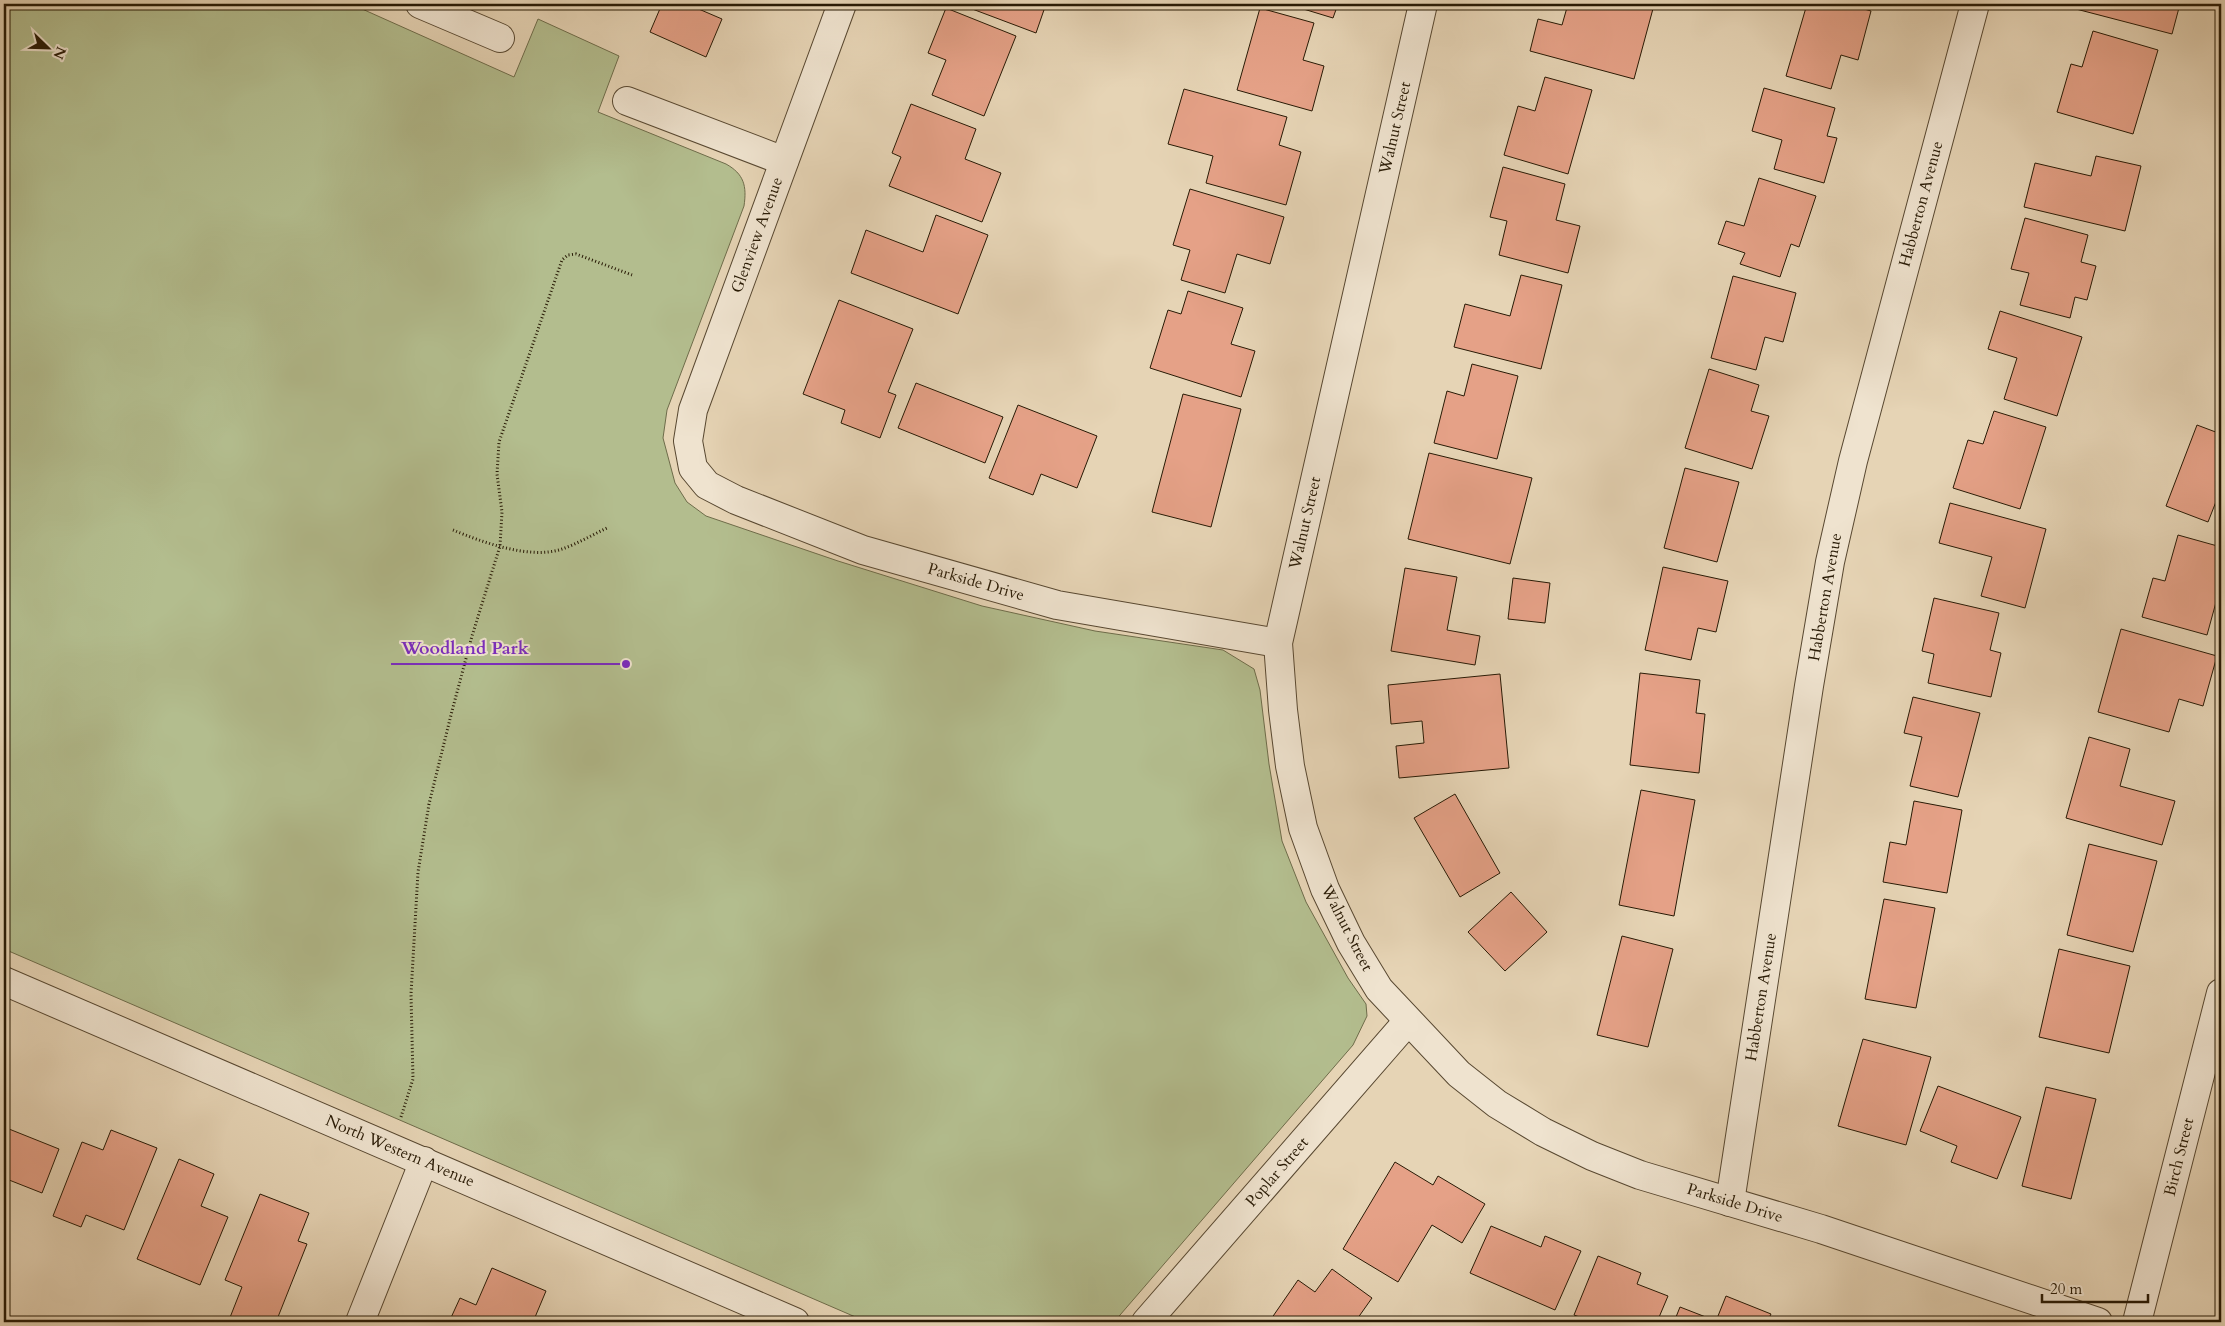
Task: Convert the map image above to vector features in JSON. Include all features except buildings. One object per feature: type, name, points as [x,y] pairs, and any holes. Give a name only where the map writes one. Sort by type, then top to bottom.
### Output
[{"type":"street","points":[[420,4],[500,38]]},
{"type":"street","name":"Glenview Avenue","points":[[693,468],[688,441],[693,410],[842,4]]},
{"type":"street","name":"Walnut Street","points":[[1408,1021],[1379,989],[1351,943],[1325,888],[1303,828],[1290,766],[1282,710],[1278,642],[1423,4]]},
{"type":"street","name":"Habberton Avenue","points":[[1730,1202],[1809,686],[1830,562],[1852,461],[1974,4]]},
{"type":"street","points":[[626,101],[784,162]]},
{"type":"street","name":"Parkside Drive","points":[[693,468],[708,486],[736,500],[863,550],[1057,605],[1278,642]]},
{"type":"street","name":"North Western Avenue","points":[[4,981],[424,1160],[795,1322]]},
{"type":"street","name":"Birch Street","points":[[2138,1322],[2221,993]]},
{"type":"street","name":"Parkside Drive","points":[[1408,1021],[1459,1074],[1497,1104],[1543,1132],[1592,1156],[1640,1174],[1821,1229],[2098,1322]]},
{"type":"street","name":"Poplar Street","points":[[1146,1322],[1408,1021]]},
{"type":"street","points":[[360,1322],[424,1160]]},
{"type":"path","points":[[390,1147],[408,1099],[413,1079],[410,994],[413,934],[418,872],[429,804],[472,636],[500,546],[502,512],[497,474],[499,442],[562,260],[568,255],[576,254],[632,275]]},
{"type":"path","points":[[453,530],[500,546],[547,552],[561,549],[607,528]]},
{"type":"green space","points":[[4,4],[351,4],[514,77],[538,19],[619,56],[598,112],[726,164],[740,176],[745,192],[744,206],[667,410],[663,438],[675,483],[687,502],[706,516],[838,561],[982,606],[1095,631],[1223,650],[1254,669],[1260,690],[1269,764],[1282,841],[1306,902],[1348,978],[1366,1004],[1367,1016],[1353,1045],[1114,1322],[867,1322],[4,949]]},
{"type":"place","name":"Woodland Park","points":[[626,664]]}]
